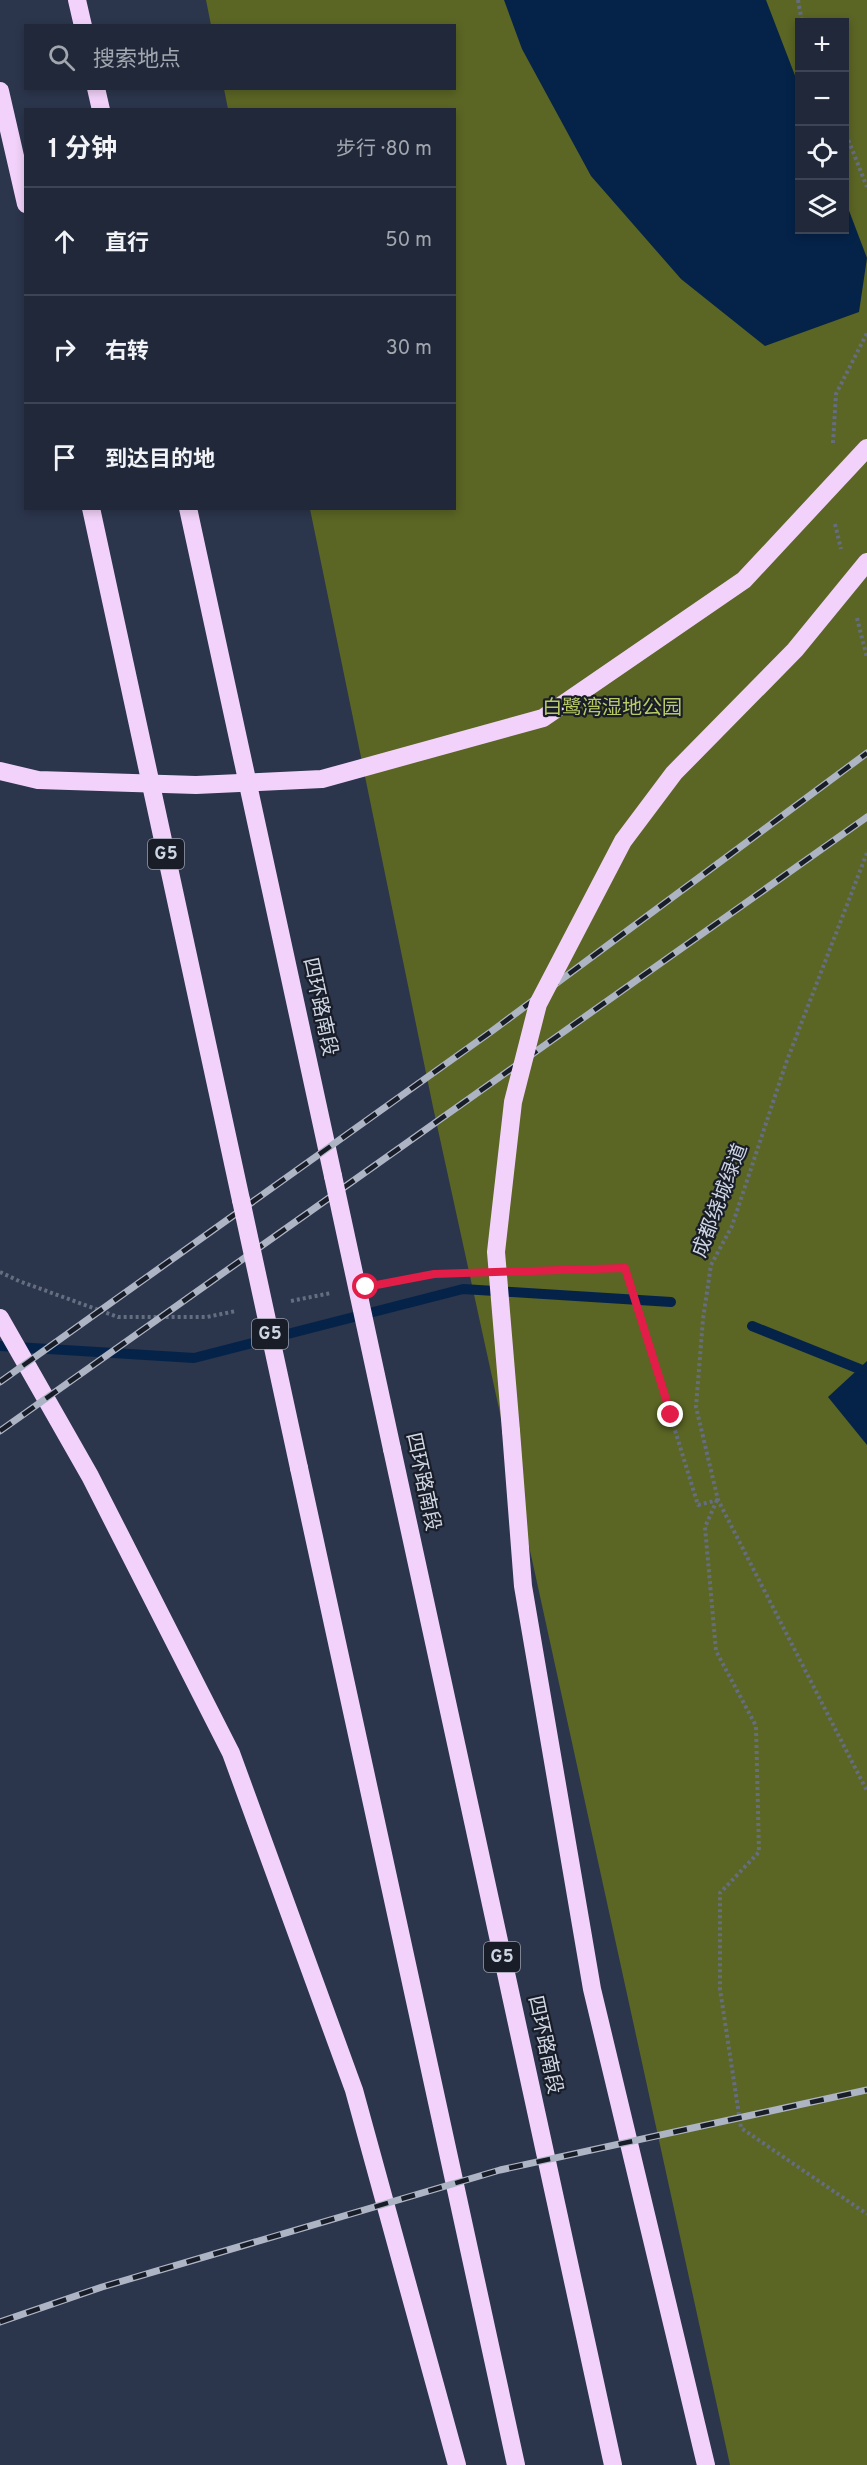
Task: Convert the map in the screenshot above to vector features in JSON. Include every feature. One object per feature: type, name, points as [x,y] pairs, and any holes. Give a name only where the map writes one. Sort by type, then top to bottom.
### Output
[{"type":"highway","points":[[77,0],[83,24]]},
{"type":"highway","points":[[96,90],[101,108]]},
{"type":"highway","points":[[0,91],[24,195]]},
{"type":"highway","points":[[0,771],[38,780],[196,785],[322,779],[543,718],[744,580],[867,448]]},
{"type":"highway","name":"G5","points":[[91,510],[516,2465]]},
{"type":"highway","name":"四环路南段","points":[[188,510],[613,2465]]},
{"type":"highway","points":[[706,2465],[592,1989],[523,1586],[496,1252],[513,1102],[538,1004],[623,841],[674,773],[795,650],[867,562]]},
{"type":"highway","points":[[0,1318],[90,1476],[235,1764],[354,2090],[457,2465]]},
{"type":"path","points":[[798,0],[801,18]]},
{"type":"path","points":[[849,142],[867,187]]},
{"type":"path","name":"成都绕城绿道","points":[[867,853],[786,1063],[732,1226],[711,1265],[703,1319],[696,1407],[718,1500],[867,1791]]},
{"type":"path","points":[[518,1271],[625,1268],[698,1505],[718,1500]]},
{"type":"path","points":[[0,1272],[118,1317],[207,1317],[241,1310]]},
{"type":"path","points":[[378,1284],[434,1274],[482,1272]]},
{"type":"path","points":[[287,1302],[332,1293]]},
{"type":"path","points":[[718,1500],[705,1527],[716,1650],[756,1726],[759,1852],[720,1893],[720,1989],[741,2128],[867,2214]]},
{"type":"green space","name":"白鹭湾湿地公园","points":[[206,0],[867,0],[867,2465],[730,2465],[433,1107],[310,510],[456,510],[456,108],[228,108],[224,90],[456,90],[456,24],[211,24]]},
{"type":"water","points":[[504,0],[766,0],[795,76],[795,234],[849,234],[849,211],[867,258],[859,312],[765,346],[681,279],[591,176],[522,49]]},
{"type":"water","points":[[867,1361],[867,1445],[828,1397]]},
{"type":"waterway","points":[[0,1346],[194,1358],[463,1289],[671,1302]]},
{"type":"waterway","points":[[752,1326],[867,1372]]},
{"type":"railway","points":[[0,1382],[492,1031],[867,753]]},
{"type":"railway","points":[[0,1431],[867,817]]},
{"type":"railway","points":[[0,2322],[102,2287],[500,2170],[867,2090]]},
{"type":"route","points":[[366,1287],[434,1274],[625,1268],[671,1415]]}]
